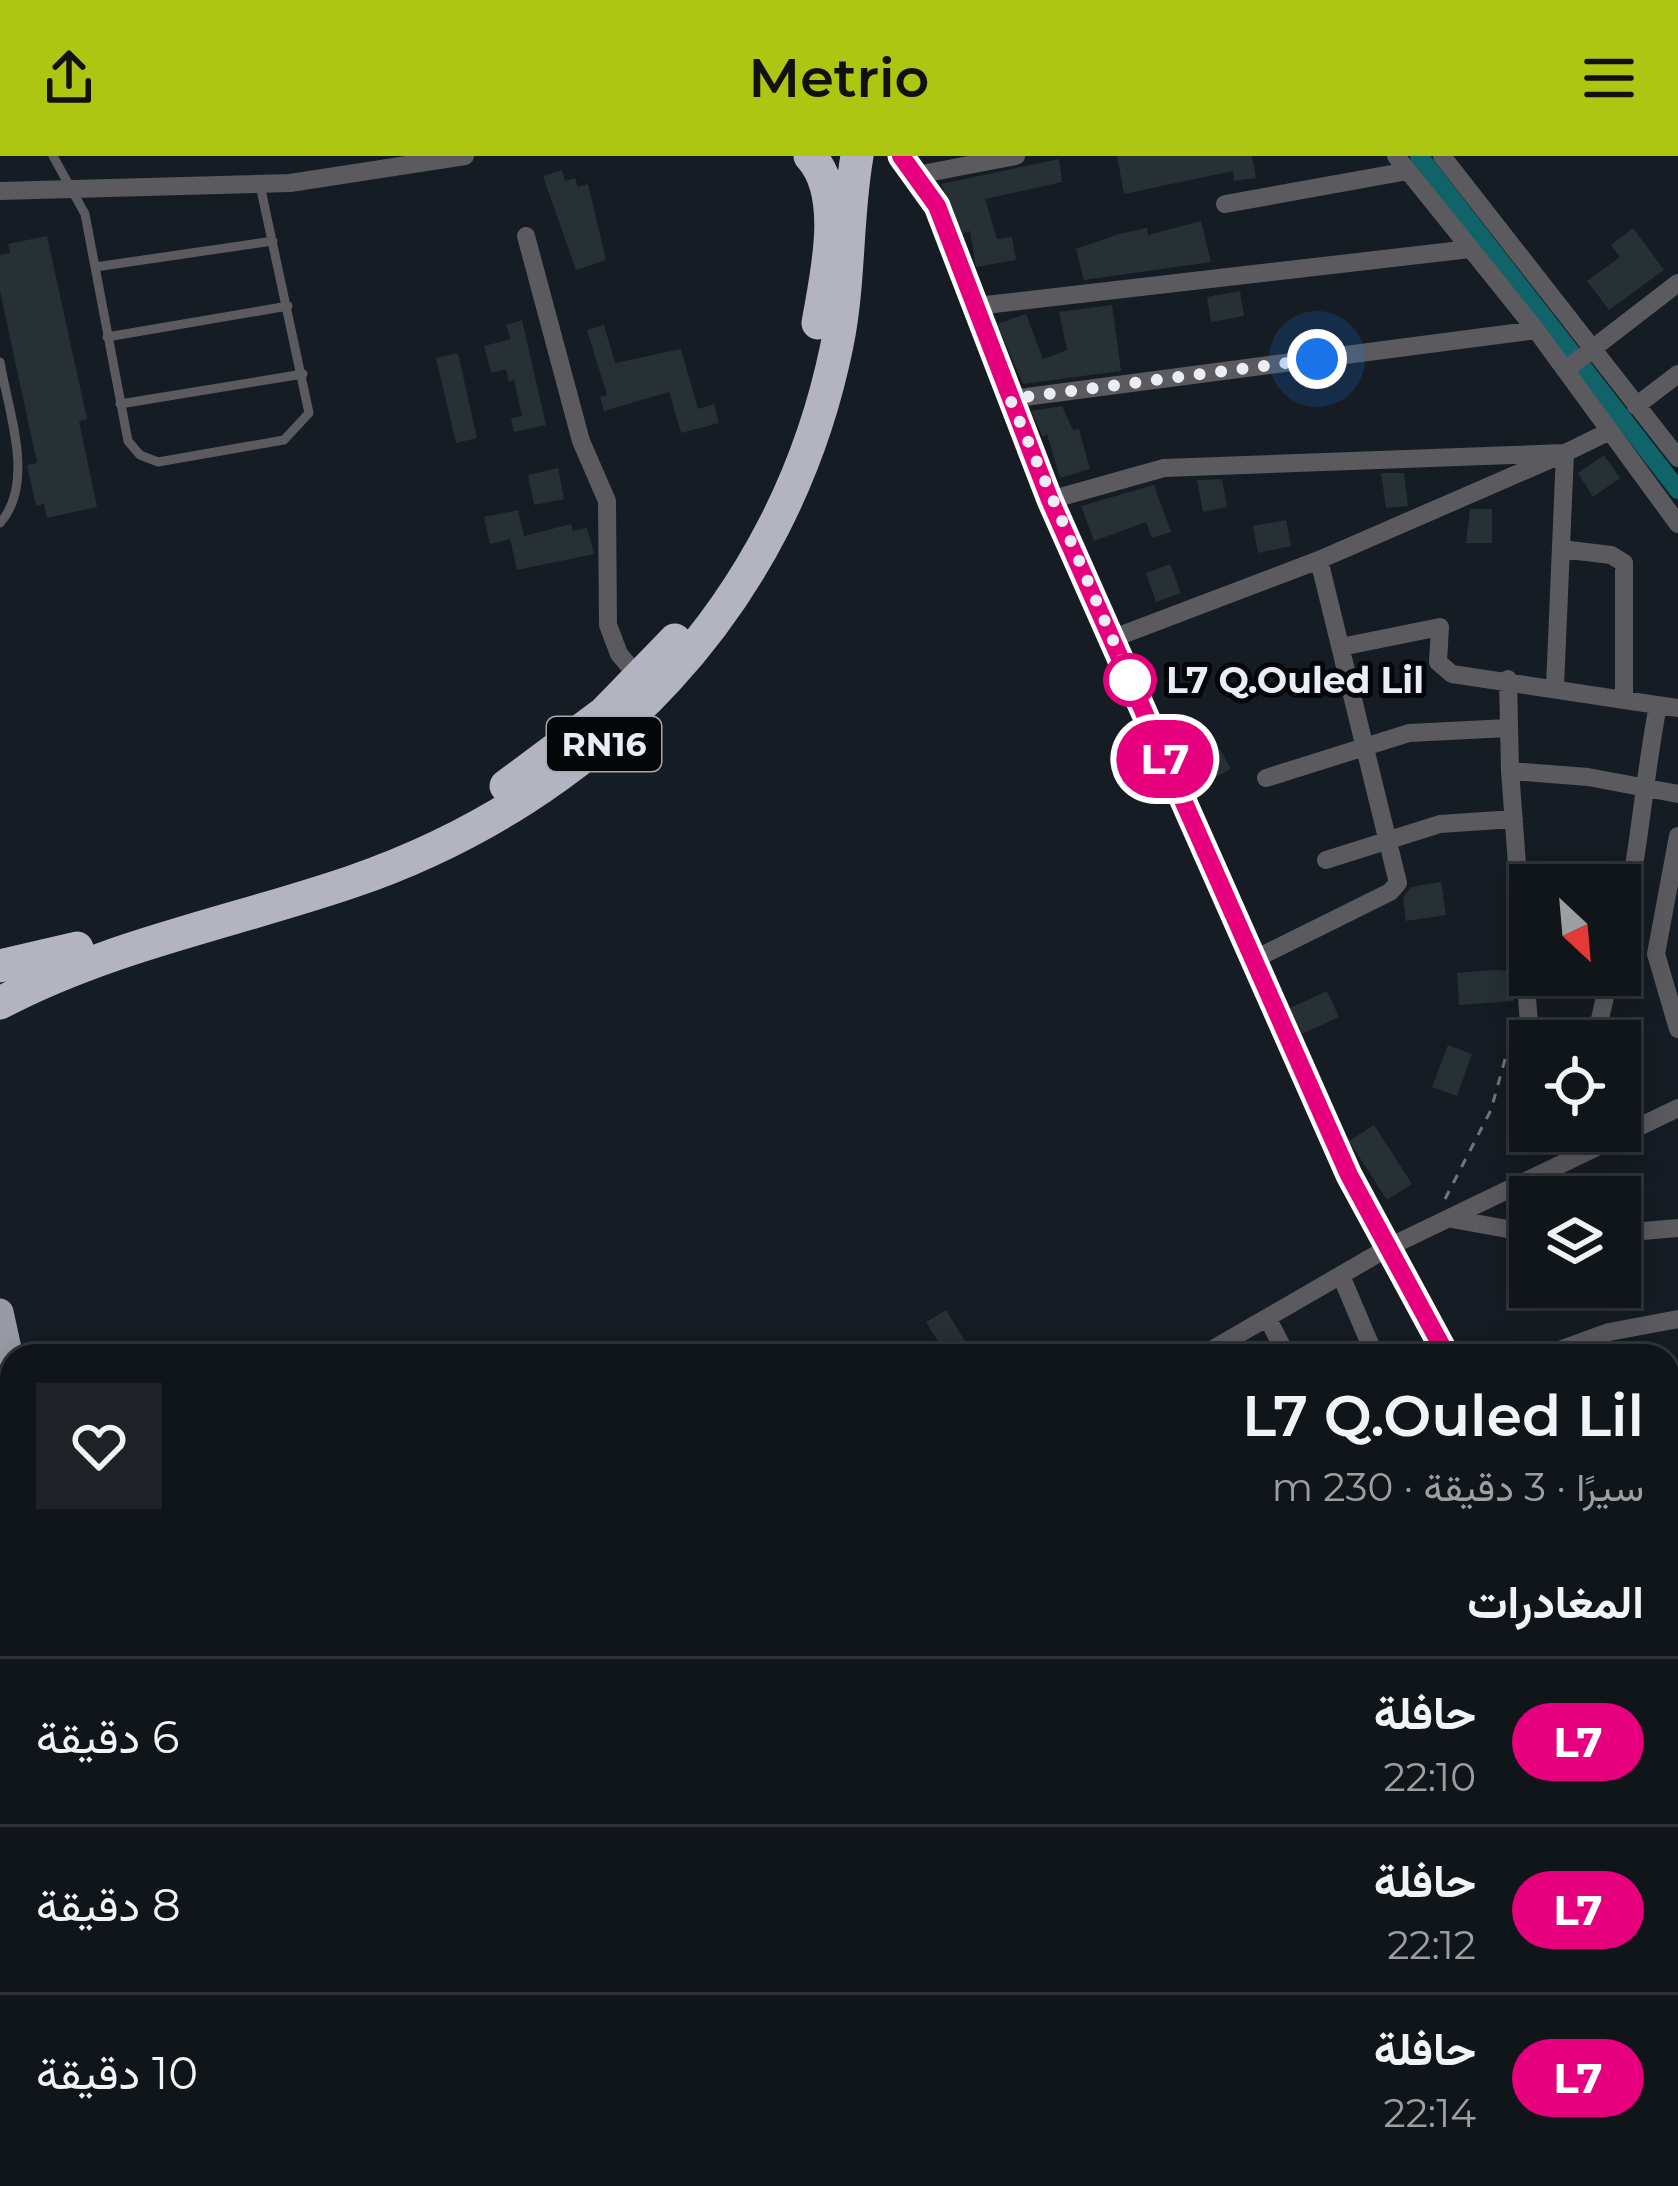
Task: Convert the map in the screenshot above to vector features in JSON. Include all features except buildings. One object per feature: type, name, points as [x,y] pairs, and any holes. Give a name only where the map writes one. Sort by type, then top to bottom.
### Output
[{"type":"highway","name":"RN16","points":[[0,966],[58,954],[428,829],[535,767],[640,680],[730,564],[767,495],[794,422],[818,326],[829,227],[824,185],[810,156]]},
{"type":"highway","name":"RN16","points":[[0,1003],[158,940],[346,884],[424,854],[570,771],[655,698],[745,580],[808,448],[841,325],[857,156]]},
{"type":"main road","points":[[0,1312],[7,1344]]},
{"type":"street","points":[[0,191],[260,185],[465,156]]},
{"type":"street","points":[[901,156],[937,206],[1050,500],[1349,1175],[1441,1344]]},
{"type":"street","points":[[917,175],[1016,156]]},
{"type":"street","points":[[1442,156],[1677,456]]},
{"type":"street","points":[[1225,204],[1402,163],[1536,330],[1678,524]]},
{"type":"street","points":[[526,236],[581,441],[608,501],[608,625],[619,654],[640,680]]},
{"type":"street","points":[[976,306],[1470,249]]},
{"type":"street","points":[[1565,370],[1678,283]]},
{"type":"street","points":[[1010,399],[1536,330]]},
{"type":"street","points":[[1636,406],[1678,374]]},
{"type":"street","points":[[1111,639],[1319,560],[1610,431]]},
{"type":"street","points":[[1050,500],[1164,468],[1565,453]]},
{"type":"street","points":[[1556,687],[1565,453]]},
{"type":"street","points":[[1561,549],[1611,555],[1624,563],[1624,697]]},
{"type":"street","points":[[1253,961],[1396,888],[1389,838],[1319,560]]},
{"type":"street","points":[[1341,647],[1437,627],[1443,633],[1438,662],[1444,671],[1668,707],[1642,788],[1634,864]]},
{"type":"street","points":[[1508,679],[1510,771],[1535,1020]]},
{"type":"street","points":[[1266,778],[1363,745],[1438,728],[1508,728]]},
{"type":"street","points":[[1510,771],[1588,776],[1678,794]]},
{"type":"street","points":[[1326,860],[1440,824],[1514,819]]},
{"type":"street","points":[[1640,835],[1677,846]]},
{"type":"street","points":[[1678,836],[1656,954],[1678,1028]]},
{"type":"street","points":[[1227,1344],[1391,1246],[1678,1108]]},
{"type":"street","points":[[1567,1159],[1569,1152]]},
{"type":"street","points":[[1452,1220],[1509,1230]]},
{"type":"street","points":[[1641,1231],[1678,1228]]},
{"type":"street","points":[[1342,1278],[1371,1344]]},
{"type":"street","points":[[1268,1319],[1281,1344]]},
{"type":"street","points":[[1576,1344],[1609,1332],[1678,1319]]},
{"type":"lane","points":[[53,156],[76,189],[120,404],[133,448],[148,459],[167,461],[293,436],[310,404],[260,185]]},
{"type":"lane","points":[[95,267],[273,241]]},
{"type":"lane","points":[[107,337],[288,306]]},
{"type":"lane","points":[[0,362],[19,478],[15,501],[0,523]]},
{"type":"lane","points":[[120,404],[303,374]]},
{"type":"path","points":[[1430,1229],[1491,1110],[1509,1051]]},
{"type":"waterway","points":[[1419,156],[1678,490]]},
{"type":"bus line","name":"L7","points":[[901,156],[937,206],[1050,500],[1349,1175],[1441,1344]]},
{"type":"place","name":"L7 Q.Ouled Lil","points":[[1130,680]]},
{"type":"route","points":[[1130,680],[1010,399],[1317,359]]}]
